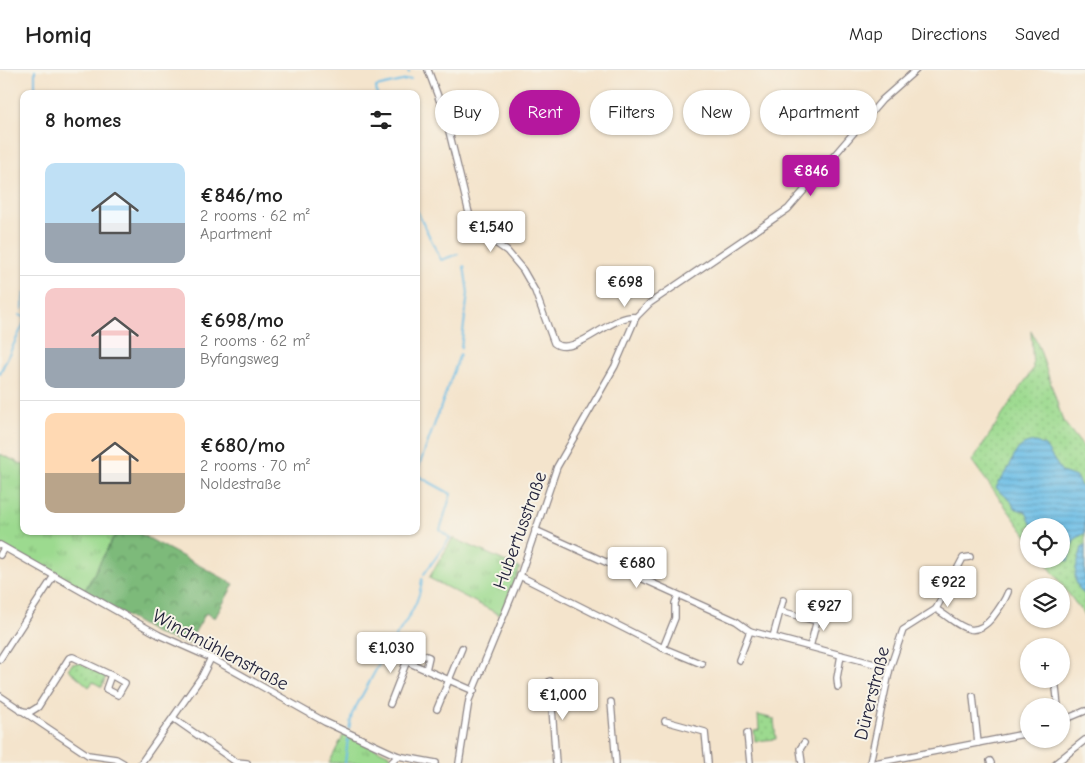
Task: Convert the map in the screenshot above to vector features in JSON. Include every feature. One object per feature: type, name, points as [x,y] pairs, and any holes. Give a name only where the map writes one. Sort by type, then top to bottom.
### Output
[{"type":"street","points":[[428,70],[445,115],[470,217],[481,233],[507,251],[523,270],[535,291],[554,343],[562,347],[571,346],[618,322],[632,316],[636,317],[650,303],[788,209],[882,100],[916,70]]},
{"type":"street","name":"Hubertusstraße","points":[[459,763],[469,700],[520,576],[558,467],[615,366],[636,317]]},
{"type":"street","points":[[618,322],[629,330]]},
{"type":"street","points":[[536,530],[736,621],[750,631],[890,668]]},
{"type":"street","points":[[0,555],[2,546]]},
{"type":"street","name":"Windmühlenstraße","points":[[2,546],[159,635],[211,658],[325,722],[398,756],[436,763]]},
{"type":"street","points":[[970,557],[962,558],[936,609],[970,630],[977,631],[983,628],[1003,605],[1008,592]]},
{"type":"street","points":[[0,659],[54,576]]},
{"type":"street","points":[[520,576],[663,648],[702,664]]},
{"type":"street","points":[[663,648],[675,618],[675,603],[678,596]]},
{"type":"street","points":[[773,637],[783,600]]},
{"type":"street","name":"Dürerstraße","points":[[870,763],[890,668],[903,630],[936,609]]},
{"type":"street","points":[[780,611],[816,621]]},
{"type":"street","points":[[810,647],[819,612]]},
{"type":"street","points":[[739,660],[750,631]]},
{"type":"street","points":[[437,709],[462,648]]},
{"type":"street","points":[[390,704],[406,663],[409,662],[414,651],[429,656],[426,670]]},
{"type":"street","points":[[838,687],[837,678],[840,655]]},
{"type":"street","points":[[21,711],[30,712],[38,707],[69,658],[73,657],[111,676]]},
{"type":"street","points":[[141,763],[202,676],[211,658]]},
{"type":"street","points":[[409,662],[474,691]]},
{"type":"street","points":[[550,681],[556,763]]},
{"type":"street","points":[[0,696],[88,755],[116,759],[123,763]]},
{"type":"street","points":[[973,696],[978,742]]},
{"type":"street","points":[[611,702],[616,763]]},
{"type":"street","points":[[38,707],[39,723]]},
{"type":"street","points":[[1070,717],[1085,711]]},
{"type":"street","points":[[173,718],[236,763],[247,763]]},
{"type":"street","points":[[665,720],[705,732],[708,763]]},
{"type":"street","points":[[747,733],[750,763]]},
{"type":"street","points":[[875,763],[1020,735]]},
{"type":"street","points":[[1056,763],[1085,740]]},
{"type":"street","points":[[802,763],[800,749],[804,743]]},
{"type":"street","points":[[391,763],[398,756]]},
{"type":"green space","points":[[1031,331],[1039,347],[1063,421],[1085,449],[1085,616],[1070,596],[1070,578],[1057,578],[1050,568],[1070,568],[1070,518],[1020,518],[1020,527],[972,461],[1033,369]]},
{"type":"green space","points":[[0,454],[20,463],[20,535],[115,535],[84,592],[0,546]]},
{"type":"green space","points":[[115,535],[142,535],[234,584],[215,618],[206,613],[188,644],[159,635],[84,592]]},
{"type":"green space","points":[[453,538],[520,568],[500,615],[429,578]]},
{"type":"green space","points":[[80,663],[106,676],[102,687],[93,682],[89,687],[68,669],[72,664]]},
{"type":"green space","points":[[758,715],[774,719],[776,739],[755,741],[754,731],[759,730]]},
{"type":"green space","points":[[344,734],[394,757],[388,763],[329,763]]},
{"type":"water","points":[[1036,442],[1045,446],[1062,472],[1076,477],[1085,493],[1085,533],[1074,540],[1070,554],[1070,518],[1029,518],[1026,512],[1014,508],[1011,501],[996,488],[1006,473],[1014,455],[1023,445]]},
{"type":"water","points":[[1085,544],[1085,595],[1077,584],[1075,572],[1082,547]]},
{"type":"waterway","points":[[35,70],[35,90]]},
{"type":"waterway","points":[[376,90],[376,87],[411,79]]},
{"type":"waterway","points":[[420,217],[441,260],[458,254]]},
{"type":"waterway","points":[[461,348],[468,293],[464,266]]},
{"type":"waterway","points":[[0,373],[20,331]]},
{"type":"waterway","points":[[420,464],[460,354]]},
{"type":"waterway","points":[[420,477],[451,494],[440,530],[450,538],[424,574]]},
{"type":"waterway","points":[[385,652],[413,608],[422,579]]},
{"type":"waterway","points":[[349,729],[352,714],[384,655]]},
{"type":"waterway","points":[[345,763],[348,738]]}]
